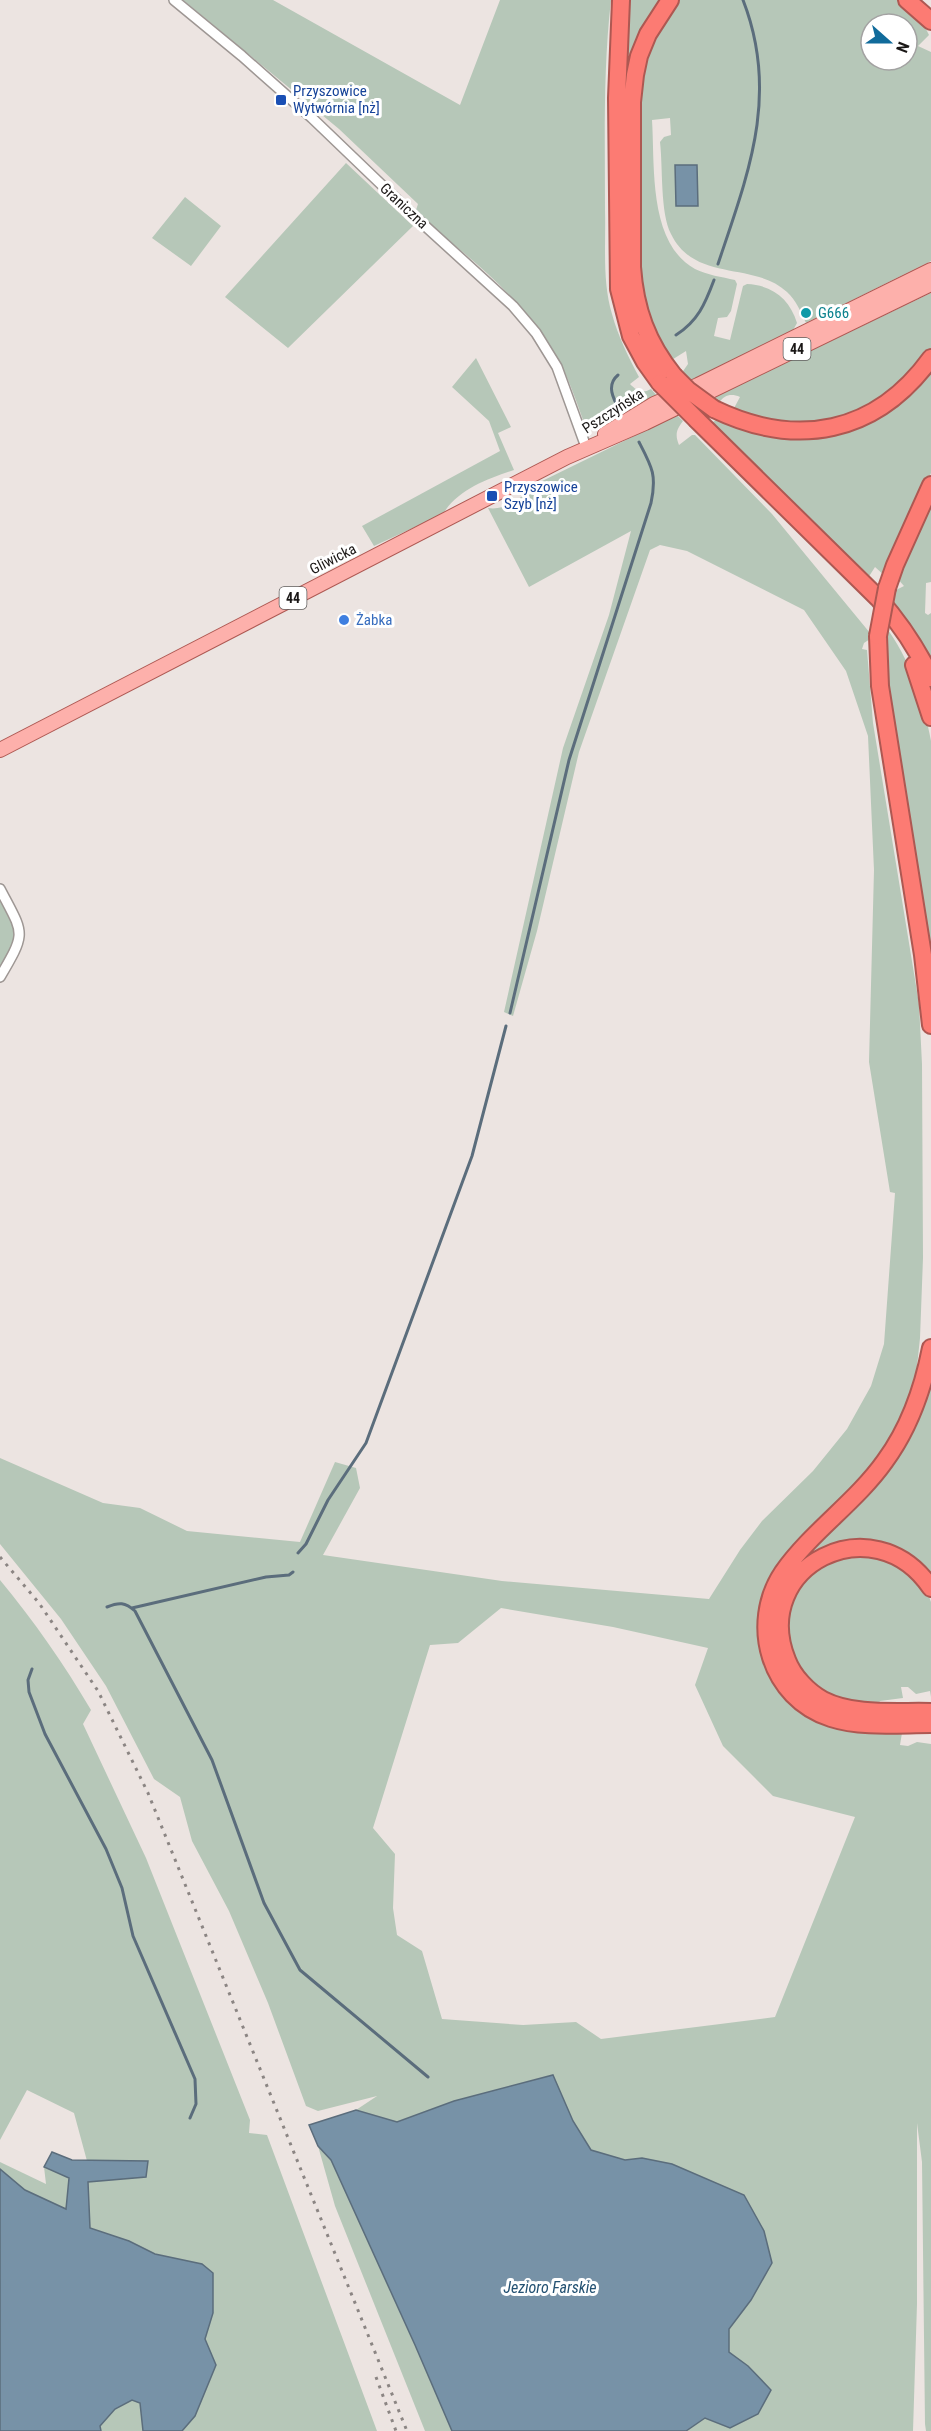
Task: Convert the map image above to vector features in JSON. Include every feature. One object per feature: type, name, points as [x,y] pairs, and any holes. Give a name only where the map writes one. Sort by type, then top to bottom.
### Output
[{"type":"highway","points":[[621,0],[617,98],[619,289],[631,336],[645,362],[667,379],[714,408],[745,423],[775,430],[813,431],[834,427],[878,409],[899,395],[931,358]]},
{"type":"highway","points":[[670,0],[648,34],[639,56],[632,102],[633,288],[643,325],[667,379],[697,420],[883,593],[931,678]]},
{"type":"highway","points":[[907,0],[931,21]]},
{"type":"highway","points":[[918,0],[931,16]]},
{"type":"highway","points":[[931,484],[883,593],[878,636],[880,686],[923,955],[931,1025]]},
{"type":"highway","points":[[883,593],[911,658],[931,717]]},
{"type":"highway","points":[[920,1716],[848,1721],[832,1718],[805,1705],[784,1684],[776,1671],[766,1642],[765,1624],[770,1597],[785,1571],[869,1482],[899,1441],[920,1394],[931,1348]]},
{"type":"highway","points":[[931,1588],[915,1567],[902,1558],[876,1549],[853,1547],[824,1555],[808,1567],[791,1587],[781,1613],[780,1629],[784,1654],[795,1675],[812,1693],[824,1700],[856,1709],[920,1716],[931,1724]]},
{"type":"main road","name":"Pszczyńska","points":[[586,447],[654,404],[698,385],[931,270]]},
{"type":"main road","name":"Pszczyńska","points":[[586,447],[635,428],[931,284]]},
{"type":"main road","name":"Gliwicka","points":[[0,750],[586,447]]},
{"type":"street","name":"Graniczna","points":[[174,0],[312,118],[412,214],[513,306],[537,333],[557,367],[586,447]]},
{"type":"street","points":[[0,889],[20,930],[16,948],[0,977]]},
{"type":"green space","points":[[183,0],[273,0],[460,105],[500,0],[611,0],[605,105],[607,288],[617,330],[639,377],[630,384],[640,391],[651,389],[658,397],[603,427],[592,430],[585,425],[559,361],[546,339],[513,299],[475,263],[415,213],[418,204],[339,129]]},
{"type":"green space","points":[[628,0],[665,0],[647,27],[634,57],[627,91],[626,117],[626,251],[629,286],[636,319],[648,346],[664,371],[661,373],[636,332],[627,301],[625,284],[623,90]]},
{"type":"green space","points":[[679,0],[900,0],[911,12],[859,12],[859,72],[919,72],[919,46],[931,52],[931,261],[806,323],[793,299],[774,283],[710,266],[695,259],[682,249],[667,225],[663,202],[660,142],[664,137],[671,135],[670,118],[652,120],[657,202],[669,241],[680,257],[695,269],[735,280],[737,284],[731,311],[727,317],[718,318],[714,336],[730,340],[743,286],[747,284],[764,287],[779,295],[790,307],[797,323],[792,332],[690,382],[681,374],[688,364],[686,351],[670,361],[646,315],[638,260],[637,124],[645,57],[665,16]]},
{"type":"green space","points":[[919,21],[925,27],[929,35],[919,45]]},
{"type":"green space","points":[[346,163],[413,226],[288,348],[225,297]]},
{"type":"green space","points":[[185,197],[221,226],[191,266],[152,238]]},
{"type":"green space","points":[[931,293],[931,349],[919,367],[875,404],[827,423],[770,423],[733,410],[740,397],[728,396],[719,403],[711,398]]},
{"type":"green space","points":[[476,358],[511,427],[498,433],[514,470],[474,486],[456,498],[443,514],[374,546],[362,526],[500,451],[489,421],[452,387]]},
{"type":"green space","points":[[931,366],[931,473],[885,576],[875,567],[868,578],[710,424],[719,418],[825,434]]},
{"type":"green space","points":[[677,415],[683,421],[677,433],[679,445],[695,435],[772,514],[870,633],[870,639],[864,643],[862,649],[867,650],[873,723],[919,1004],[922,1064],[923,1258],[916,1376],[904,1416],[879,1461],[765,1592],[759,1627],[763,1654],[794,1706],[820,1722],[850,1730],[902,1733],[900,1745],[908,1746],[917,1742],[931,1744],[931,2431],[926,2431],[925,2424],[922,2162],[917,2123],[917,2304],[913,2431],[686,2431],[705,2418],[730,2428],[758,2414],[748,2366],[729,2352],[729,2329],[751,2300],[772,2263],[701,2177],[672,2164],[642,2158],[625,2160],[591,2150],[573,2121],[552,2075],[454,2101],[397,2122],[356,2110],[377,2096],[318,2111],[306,2106],[268,2003],[229,1911],[192,1841],[180,1797],[154,1779],[106,1686],[61,1619],[0,1544],[0,1458],[103,1503],[140,1508],[187,1531],[300,1542],[335,1462],[356,1468],[360,1488],[323,1555],[502,1581],[709,1599],[740,1550],[762,1521],[813,1471],[847,1429],[871,1386],[884,1344],[895,1193],[890,1192],[869,1062],[874,870],[868,736],[846,671],[804,610],[687,551],[660,545],[650,550],[579,752],[537,931],[513,1016],[504,1012],[563,748],[609,615],[631,531],[529,587],[488,508],[508,505],[536,484]],"holes":[[[501,1608],[613,1627],[708,1648],[695,1685],[723,1746],[773,1796],[855,1817],[775,2017],[601,2039],[576,2022],[523,2025],[442,2019],[422,1951],[397,1935],[393,1908],[395,1854],[373,1828],[430,1645],[458,1643]]]},
{"type":"green space","points":[[931,497],[931,582],[926,583],[925,613],[928,615],[931,613],[931,663],[889,604],[892,592],[904,586],[896,577]]},
{"type":"green space","points":[[885,626],[894,638],[914,680],[931,741],[931,977],[884,682]]},
{"type":"green space","points":[[0,898],[18,930],[13,948],[0,970]]},
{"type":"green space","points":[[931,1367],[931,1575],[902,1552],[887,1545],[871,1542],[855,1541],[839,1544],[806,1559],[804,1557],[852,1507]]},
{"type":"green space","points":[[865,1553],[905,1570],[921,1583],[927,1592],[931,1602],[931,1697],[930,1691],[916,1694],[908,1687],[901,1687],[903,1698],[880,1701],[877,1706],[846,1701],[827,1694],[810,1683],[793,1661],[787,1630],[794,1599],[802,1585],[812,1572],[825,1563]]},
{"type":"green space","points":[[0,1580],[48,1643],[91,1710],[83,1724],[146,1858],[250,2120],[249,2133],[267,2135],[377,2431],[182,2431],[195,2416],[216,2365],[204,2339],[213,2313],[202,2264],[155,2254],[129,2241],[90,2228],[88,2182],[146,2177],[148,2161],[87,2161],[74,2113],[27,2090],[0,2140]]},
{"type":"green space","points":[[318,2146],[331,2160],[452,2431],[425,2431],[335,2206]]},
{"type":"green space","points":[[0,2162],[46,2184],[44,2167],[69,2177],[66,2209],[25,2190],[0,2169]]},
{"type":"green space","points":[[132,2400],[140,2403],[143,2431],[101,2431],[100,2426],[115,2409]]},
{"type":"water","points":[[675,165],[697,165],[698,206],[676,206]]},
{"type":"water","name":"Jezioro Farskie","points":[[553,2075],[573,2121],[591,2150],[625,2160],[642,2158],[672,2164],[744,2195],[764,2231],[772,2263],[751,2300],[729,2329],[729,2352],[748,2366],[771,2390],[758,2414],[730,2428],[705,2418],[686,2431],[452,2431],[331,2160],[318,2146],[309,2125],[356,2110],[397,2122],[454,2101]]},
{"type":"water","points":[[52,2152],[72,2160],[148,2161],[146,2177],[88,2182],[90,2228],[129,2241],[155,2254],[202,2264],[213,2273],[213,2313],[205,2339],[216,2365],[195,2416],[182,2431],[143,2431],[140,2403],[132,2400],[115,2409],[100,2426],[101,2431],[0,2431],[0,2169],[25,2190],[66,2209],[69,2178],[44,2167]]},
{"type":"waterway","points":[[718,264],[740,198],[756,134],[759,69],[754,35],[743,0]]},
{"type":"waterway","points":[[676,335],[684,330],[700,311],[714,280]]},
{"type":"waterway","points":[[618,375],[612,383],[612,388],[613,397],[620,410]]},
{"type":"waterway","points":[[510,1013],[569,760],[651,503],[652,471],[639,442]]},
{"type":"waterway","points":[[298,1553],[306,1544],[328,1500],[366,1443],[472,1156],[506,1026]]},
{"type":"waterway","points":[[132,1608],[266,1577],[289,1575],[293,1572]]},
{"type":"waterway","points":[[107,1607],[122,1604],[135,1611],[212,1760],[264,1903],[300,1970],[428,2077]]},
{"type":"waterway","points":[[32,1669],[28,1680],[29,1692],[45,1734],[106,1849],[122,1888],[133,1936],[195,2079],[196,2104],[190,2118]]},
{"type":"railway","points":[[0,1557],[39,1603],[98,1691],[148,1793],[407,2431]]},
{"type":"railway","points":[[376,2377],[396,2431]]},
{"type":"place","name":"Przyszowice Wytwórnia [nż]","points":[[281,100]]},
{"type":"place","name":"G666","points":[[806,313]]},
{"type":"place","name":"Przyszowice Szyb [nż]","points":[[492,496]]},
{"type":"place","name":"Żabka","points":[[344,620]]}]
